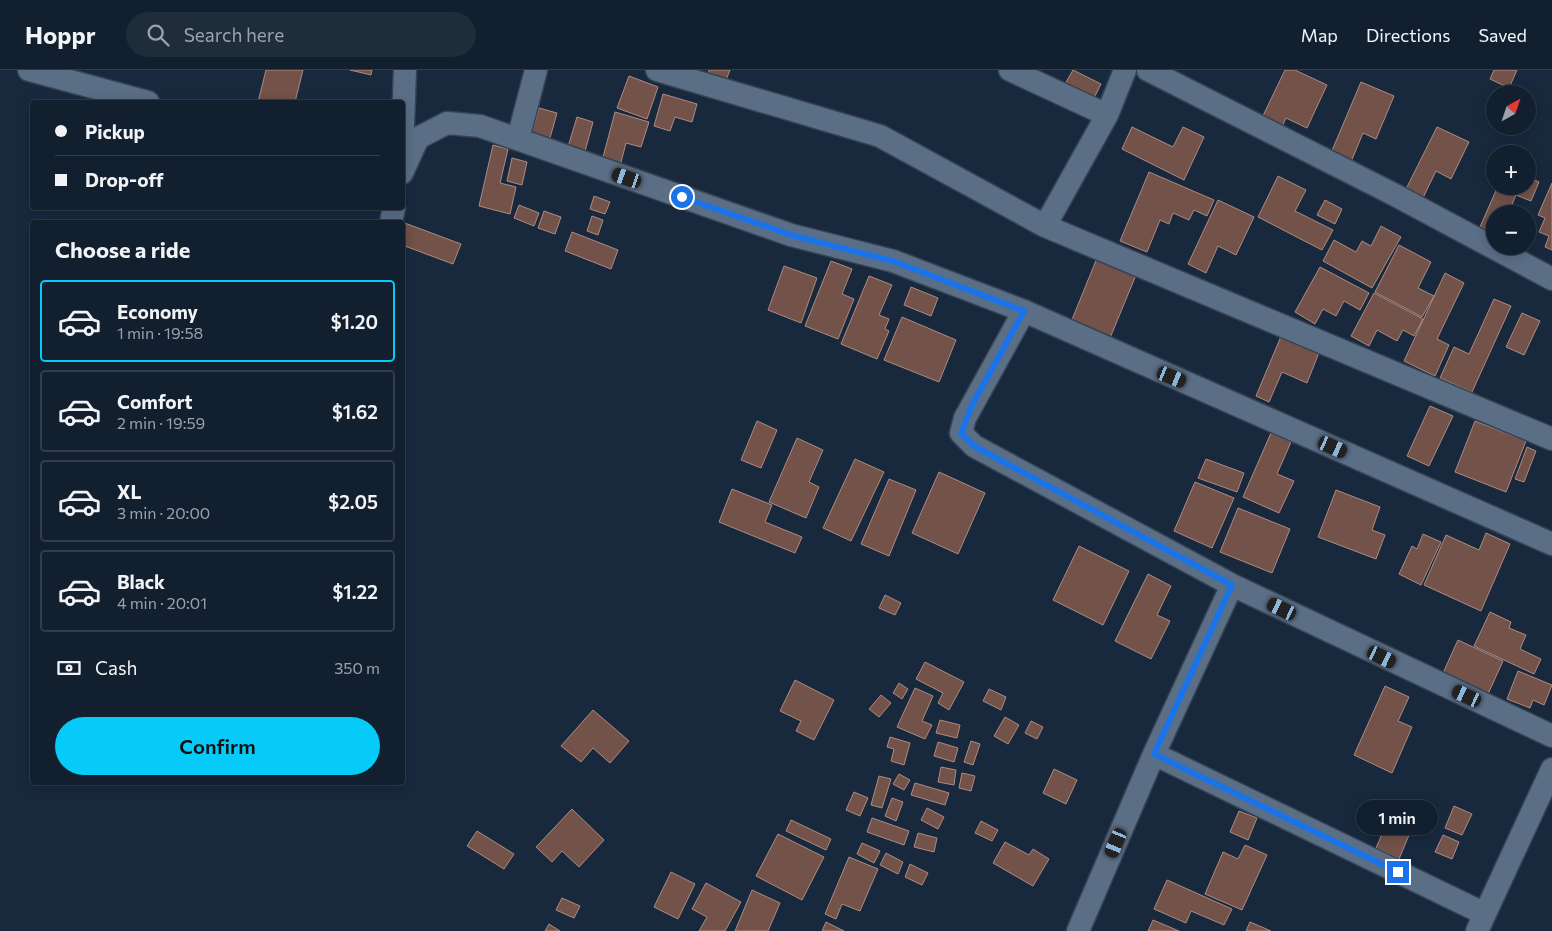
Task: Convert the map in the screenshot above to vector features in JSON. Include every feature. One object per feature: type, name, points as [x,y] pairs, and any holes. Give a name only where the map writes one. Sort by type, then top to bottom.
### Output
[{"type":"street","points":[[29,70],[141,100]]},
{"type":"street","points":[[404,100],[405,70]]},
{"type":"street","points":[[518,139],[536,70]]},
{"type":"street","points":[[657,70],[880,136],[1046,226],[1552,439]]},
{"type":"street","points":[[1010,70],[1106,115]]},
{"type":"street","points":[[1046,226],[1106,115],[1125,70]]},
{"type":"street","points":[[1148,70],[1395,195],[1552,279]]},
{"type":"street","points":[[405,166],[418,138],[447,123],[480,126],[791,235],[893,261],[1024,311],[1552,544]]},
{"type":"street","points":[[1024,311],[966,418],[961,433],[974,446],[1232,585],[1552,736]]},
{"type":"street","points":[[1078,931],[1154,754],[1232,585]]},
{"type":"street","points":[[1154,754],[1481,922],[1552,769]]},
{"type":"building","points":[[266,70],[303,70],[296,100],[258,100]]},
{"type":"building","points":[[350,70],[372,70],[371,75]]},
{"type":"building","points":[[709,70],[730,70],[726,80],[708,74]]},
{"type":"building","points":[[1073,70],[1101,84],[1094,98],[1065,84]]},
{"type":"building","points":[[1285,70],[1295,70],[1327,85],[1307,128],[1286,118],[1279,133],[1259,124]]},
{"type":"building","points":[[1494,70],[1517,70],[1510,85],[1503,85],[1490,79]]},
{"type":"building","points":[[629,76],[658,87],[647,119],[617,108]]},
{"type":"building","points":[[1361,82],[1394,96],[1376,139],[1363,133],[1348,169],[1328,160]]},
{"type":"building","points":[[663,94],[697,104],[692,122],[675,117],[670,131],[654,126]]},
{"type":"building","points":[[539,108],[557,113],[548,145],[530,140]]},
{"type":"building","points":[[615,112],[649,122],[641,147],[626,143],[620,166],[602,161]]},
{"type":"building","points":[[577,117],[593,122],[584,155],[567,150]]},
{"type":"building","points":[[1132,127],[1173,147],[1183,127],[1204,137],[1184,180],[1122,149]]},
{"type":"building","points":[[1437,127],[1469,142],[1451,179],[1436,171],[1419,206],[1402,197]]},
{"type":"building","points":[[493,145],[508,149],[500,183],[516,187],[510,214],[479,206]]},
{"type":"building","points":[[512,158],[527,162],[522,185],[507,181]]},
{"type":"building","points":[[1149,172],[1214,200],[1207,216],[1194,210],[1189,220],[1173,213],[1169,224],[1160,220],[1147,252],[1120,241]]},
{"type":"building","points":[[1278,176],[1306,190],[1295,211],[1333,230],[1322,250],[1258,217]]},
{"type":"building","points":[[1552,183],[1552,250],[1545,247],[1549,236],[1539,232],[1545,218],[1538,215]]},
{"type":"building","points":[[1494,195],[1516,195],[1512,205],[1490,205]]},
{"type":"building","points":[[1516,195],[1534,195],[1531,201]]},
{"type":"building","points":[[594,196],[610,202],[605,214],[590,209]]},
{"type":"building","points":[[1218,200],[1254,217],[1236,255],[1218,246],[1206,273],[1188,264]]},
{"type":"building","points":[[1325,200],[1342,209],[1335,224],[1317,215]]},
{"type":"building","points":[[519,205],[539,213],[534,226],[514,218]]},
{"type":"building","points":[[544,211],[561,217],[555,234],[538,228]]},
{"type":"building","points":[[1486,213],[1486,240],[1476,236]]},
{"type":"building","points":[[592,216],[603,220],[598,235],[587,231]]},
{"type":"building","points":[[405,223],[461,244],[453,264],[405,246]]},
{"type":"building","points":[[1381,226],[1401,237],[1372,288],[1323,261],[1334,240],[1356,252],[1362,241],[1371,246]]},
{"type":"building","points":[[572,232],[618,250],[611,269],[565,251]]},
{"type":"building","points":[[1399,245],[1431,262],[1418,288],[1434,296],[1422,317],[1375,292]]},
{"type":"building","points":[[1097,258],[1136,275],[1110,338],[1071,322]]},
{"type":"building","points":[[831,261],[852,269],[842,294],[854,299],[838,339],[805,326]]},
{"type":"building","points":[[784,266],[817,278],[801,323],[768,310]]},
{"type":"building","points":[[1320,267],[1369,293],[1360,310],[1344,301],[1336,316],[1323,309],[1315,324],[1295,312]]},
{"type":"building","points":[[1445,273],[1464,283],[1437,339],[1449,345],[1435,376],[1404,361]]},
{"type":"building","points":[[869,276],[892,285],[879,315],[889,319],[885,329],[889,331],[877,359],[841,344]]},
{"type":"building","points":[[911,287],[938,298],[931,316],[904,305]]},
{"type":"building","points":[[1374,293],[1423,319],[1414,336],[1403,330],[1397,341],[1377,330],[1369,346],[1351,336]]},
{"type":"building","points":[[1494,299],[1511,306],[1472,392],[1440,378],[1454,347],[1469,354]]},
{"type":"building","points":[[1522,313],[1540,321],[1524,355],[1506,347]]},
{"type":"building","points":[[902,317],[956,340],[939,382],[884,360]]},
{"type":"building","points":[[1282,334],[1320,350],[1307,383],[1282,372],[1269,402],[1256,396]]},
{"type":"building","points":[[1430,406],[1453,416],[1429,466],[1407,456]]},
{"type":"building","points":[[757,421],[777,430],[761,468],[741,460]]},
{"type":"building","points":[[1475,421],[1526,441],[1506,492],[1455,472]]},
{"type":"building","points":[[1271,433],[1291,442],[1277,474],[1294,481],[1279,513],[1243,497]]},
{"type":"building","points":[[797,438],[823,450],[809,482],[819,487],[806,518],[769,502]]},
{"type":"building","points":[[1527,447],[1536,451],[1524,482],[1515,479]]},
{"type":"building","points":[[855,459],[884,472],[851,541],[823,528]]},
{"type":"building","points":[[1206,459],[1244,473],[1237,492],[1198,478]]},
{"type":"building","points":[[939,472],[985,493],[958,554],[912,533]]},
{"type":"building","points":[[889,479],[916,490],[889,556],[861,544]]},
{"type":"building","points":[[1195,482],[1234,498],[1212,548],[1174,531]]},
{"type":"building","points":[[732,489],[772,505],[765,522],[802,537],[795,553],[719,522]]},
{"type":"building","points":[[1336,490],[1380,507],[1372,530],[1385,535],[1376,559],[1318,537]]},
{"type":"building","points":[[1238,508],[1290,529],[1272,573],[1220,552]]},
{"type":"building","points":[[1486,533],[1510,544],[1481,611],[1424,585],[1446,535],[1479,550]]},
{"type":"building","points":[[1423,534],[1441,542],[1421,585],[1399,574],[1412,546],[1417,549]]},
{"type":"building","points":[[1079,546],[1129,571],[1103,625],[1053,600]]},
{"type":"building","points":[[1148,574],[1171,586],[1157,615],[1170,621],[1151,659],[1115,641]]},
{"type":"building","points":[[885,595],[901,603],[895,615],[879,608]]},
{"type":"building","points":[[1490,612],[1511,622],[1509,628],[1526,635],[1520,649],[1541,659],[1534,674],[1474,646]]},
{"type":"building","points":[[1458,640],[1503,661],[1488,694],[1443,673]]},
{"type":"building","points":[[925,662],[964,682],[949,710],[938,703],[943,693],[916,679]]},
{"type":"building","points":[[1518,671],[1552,685],[1544,705],[1533,700],[1530,708],[1507,699]]},
{"type":"building","points":[[795,680],[834,700],[814,740],[796,731],[801,721],[780,711]]},
{"type":"building","points":[[899,683],[908,689],[902,699],[893,693]]},
{"type":"building","points":[[1385,686],[1409,697],[1398,721],[1412,727],[1392,773],[1354,755]]},
{"type":"building","points":[[915,688],[933,696],[922,721],[932,725],[925,739],[897,727]]},
{"type":"building","points":[[989,689],[1006,697],[1001,710],[983,701]]},
{"type":"building","points":[[881,695],[891,703],[879,717],[869,709]]},
{"type":"building","points":[[593,710],[629,741],[610,763],[593,748],[581,762],[561,746]]},
{"type":"building","points":[[1005,717],[1019,725],[1008,744],[994,736]]},
{"type":"building","points":[[940,720],[960,725],[957,738],[936,733]]},
{"type":"building","points":[[1031,721],[1043,727],[1037,739],[1025,733]]},
{"type":"building","points":[[890,737],[910,743],[904,765],[891,761],[894,749],[887,747]]},
{"type":"building","points":[[971,741],[980,744],[973,765],[964,762]]},
{"type":"building","points":[[938,742],[958,748],[954,762],[934,756]]},
{"type":"building","points":[[941,767],[956,770],[954,785],[938,782]]},
{"type":"building","points":[[1054,769],[1077,780],[1066,804],[1043,793]]},
{"type":"building","points":[[962,773],[975,776],[971,791],[959,788]]},
{"type":"building","points":[[899,774],[910,780],[904,790],[893,784]]},
{"type":"building","points":[[879,776],[891,779],[882,808],[871,805]]},
{"type":"building","points":[[915,783],[949,793],[945,805],[911,795]]},
{"type":"building","points":[[854,792],[868,798],[860,816],[846,810]]},
{"type":"building","points":[[892,798],[903,802],[896,821],[885,816]]},
{"type":"building","points":[[1454,806],[1472,814],[1462,835],[1445,828]]},
{"type":"building","points":[[927,808],[944,817],[938,829],[921,820]]},
{"type":"building","points":[[572,809],[604,840],[579,867],[562,851],[552,862],[536,847]]},
{"type":"building","points":[[1239,811],[1257,818],[1248,840],[1230,832]]},
{"type":"building","points":[[872,818],[909,831],[904,845],[867,832]]},
{"type":"building","points":[[1389,818],[1412,828],[1399,859],[1376,848]]},
{"type":"building","points":[[791,820],[831,839],[826,850],[786,831]]},
{"type":"building","points":[[981,821],[998,830],[992,841],[975,833]]},
{"type":"building","points":[[477,831],[514,854],[504,869],[467,846]]},
{"type":"building","points":[[918,833],[937,838],[934,852],[914,847]]},
{"type":"building","points":[[778,834],[824,857],[802,900],[756,876]]},
{"type":"building","points":[[1443,835],[1459,842],[1452,859],[1435,852]]},
{"type":"building","points":[[1005,842],[1029,855],[1033,849],[1049,859],[1033,886],[993,863]]},
{"type":"building","points":[[862,843],[880,851],[874,863],[857,854]]},
{"type":"building","points":[[1245,845],[1267,855],[1242,910],[1205,894],[1223,852],[1238,859]]},
{"type":"building","points":[[886,853],[903,862],[898,874],[880,865]]},
{"type":"building","points":[[849,857],[878,869],[860,911],[842,904],[836,919],[825,914]]},
{"type":"building","points":[[910,864],[928,873],[922,885],[905,877]]},
{"type":"building","points":[[671,872],[695,884],[678,919],[654,907]]},
{"type":"building","points":[[1167,880],[1232,909],[1224,925],[1191,911],[1186,923],[1154,909]]},
{"type":"building","points":[[706,883],[741,902],[725,931],[699,931],[707,917],[692,909]]},
{"type":"building","points":[[752,890],[780,903],[768,931],[735,931]]},
{"type":"building","points":[[562,898],[580,906],[574,918],[556,910]]},
{"type":"building","points":[[1153,920],[1179,931],[1148,931]]},
{"type":"building","points":[[826,922],[844,931],[822,931]]},
{"type":"building","points":[[1250,922],[1271,931],[1246,931]]},
{"type":"building","points":[[549,924],[560,931],[545,931]]},
{"type":"route","points":[[682,197],[791,235],[893,261],[1024,311],[972,405],[961,433],[974,446],[1232,585],[1154,754],[1398,872]]}]
